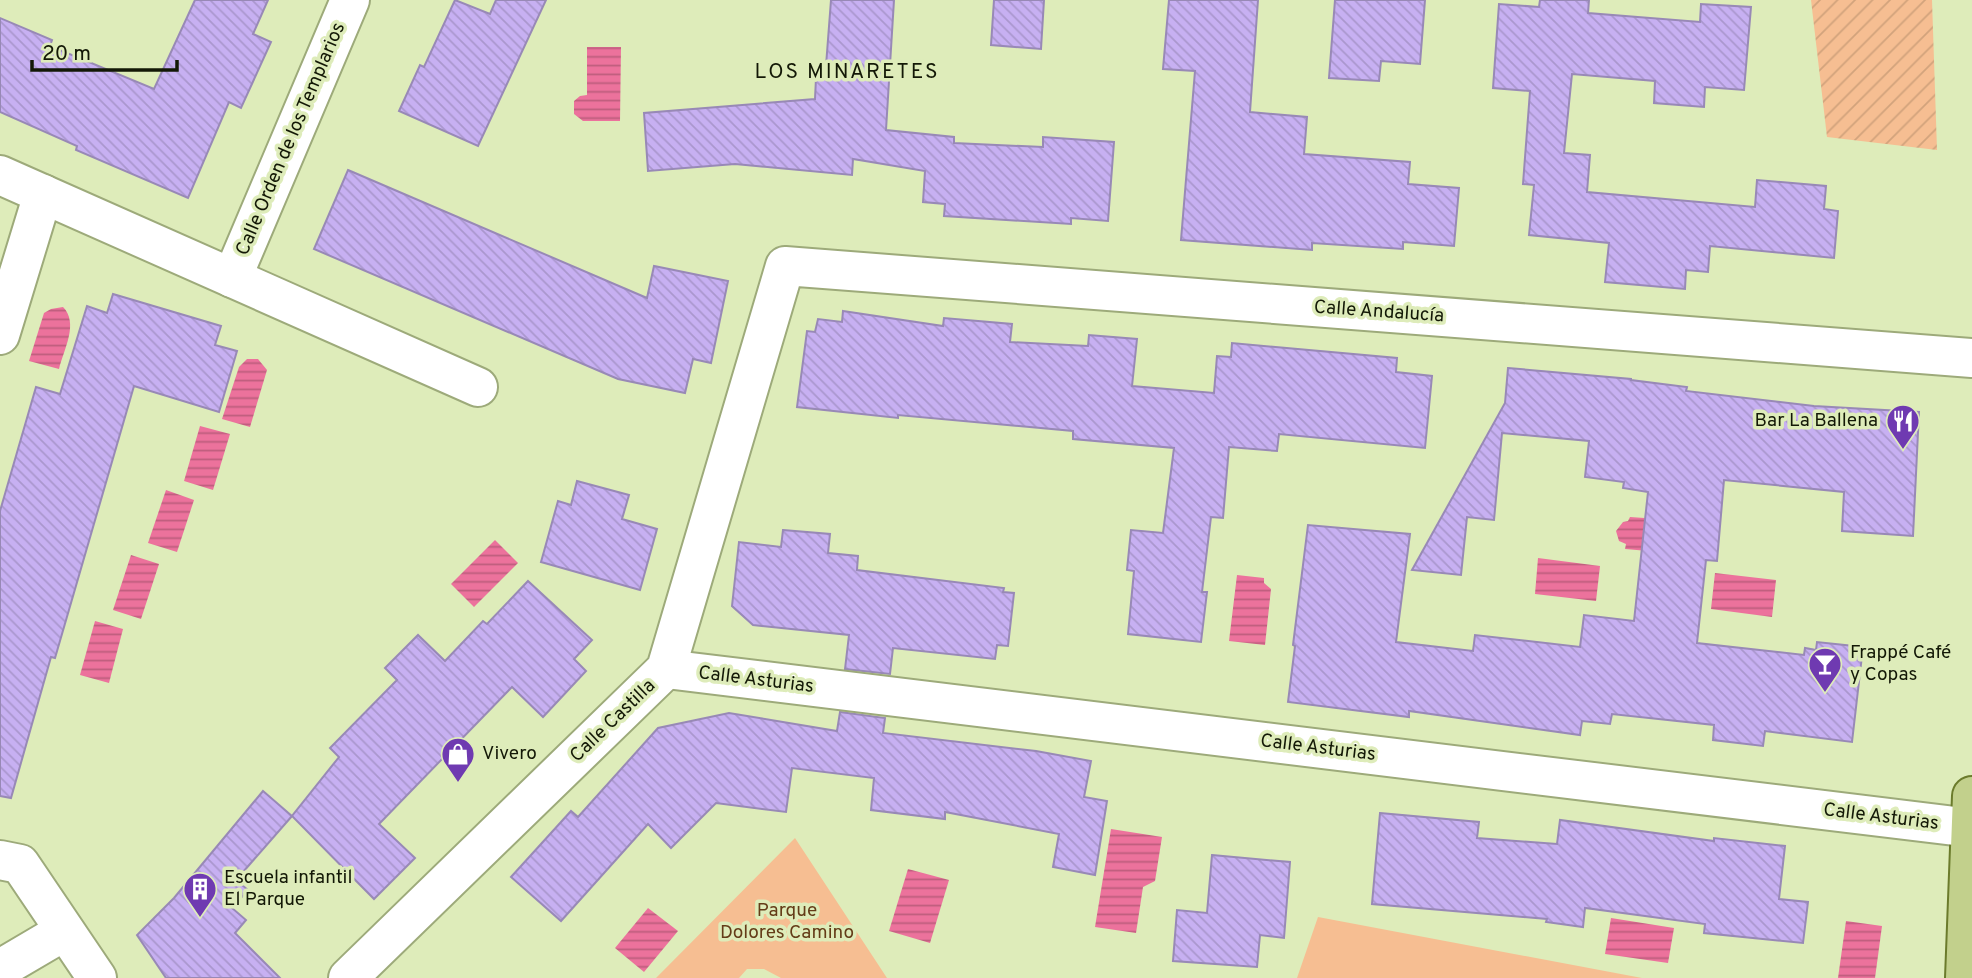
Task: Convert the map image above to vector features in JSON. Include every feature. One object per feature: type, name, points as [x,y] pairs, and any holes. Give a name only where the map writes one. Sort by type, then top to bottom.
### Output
[{"type":"main road","points":[[1965,978],[1971,812]]},
{"type":"street","name":"Calle Orden de los Templarios","points":[[232,278],[350,0]]},
{"type":"street","name":"Calle Orden de los Templarios","points":[[0,175],[478,387]]},
{"type":"street","points":[[0,335],[43,194]]},
{"type":"street","name":"Calle Andalucía","points":[[785,266],[1972,358]]},
{"type":"street","name":"Calle Castilla","points":[[348,978],[666,669],[785,266]]},
{"type":"street","name":"Calle Asturias","points":[[666,669],[1971,812]]},
{"type":"street","points":[[0,860],[20,864],[63,932],[97,978]]},
{"type":"street","points":[[0,969],[63,932]]},
{"type":"green space","points":[[1811,0],[1932,0],[1937,150],[1827,137]]},
{"type":"green space","name":"Parque Dolores Camino","points":[[795,838],[887,978],[781,978],[764,969],[747,969],[739,978],[656,978]]},
{"type":"green space","points":[[1318,917],[1642,978],[1297,978]]},
{"type":"shaded area","points":[[587,47],[621,47],[620,121],[583,121],[574,114],[574,101],[587,95]]},
{"type":"shaded area","points":[[63,307],[68,313],[70,328],[59,369],[29,361],[44,313]]},
{"type":"shaded area","points":[[247,359],[258,359],[267,370],[250,427],[222,419],[239,367]]},
{"type":"shaded area","points":[[200,426],[230,434],[213,490],[184,481]]},
{"type":"shaded area","points":[[166,490],[194,500],[177,552],[148,543]]},
{"type":"shaded area","points":[[1630,517],[1688,521],[1683,554],[1625,549],[1626,544],[1619,541],[1616,531]]},
{"type":"shaded area","points":[[495,540],[518,563],[474,607],[451,584]]},
{"type":"shaded area","points":[[131,555],[159,564],[141,619],[113,610]]},
{"type":"shaded area","points":[[1538,558],[1600,566],[1596,601],[1535,594]]},
{"type":"shaded area","points":[[1715,573],[1776,580],[1772,617],[1711,609]]},
{"type":"shaded area","points":[[1237,575],[1264,578],[1264,583],[1271,589],[1265,645],[1229,641]]},
{"type":"shaded area","points":[[95,621],[123,629],[109,683],[80,675]]},
{"type":"shaded area","points":[[1111,829],[1162,837],[1155,881],[1143,887],[1136,933],[1095,927]]},
{"type":"shaded area","points":[[908,869],[949,880],[930,943],[889,931]]},
{"type":"shaded area","points":[[648,908],[678,931],[644,972],[615,948]]},
{"type":"shaded area","points":[[1611,918],[1674,928],[1668,963],[1605,954]]},
{"type":"shaded area","points":[[1846,921],[1882,926],[1875,978],[1838,978]]},
{"type":"building","points":[[195,0],[268,0],[253,34],[271,42],[241,108],[229,102],[188,198],[76,150],[77,146],[0,112],[0,18],[52,40],[50,46],[154,89]]},
{"type":"building","points":[[455,0],[490,14],[496,0],[546,0],[478,146],[399,111],[420,65],[424,67]]},
{"type":"building","points":[[831,0],[894,0],[886,130],[954,137],[954,143],[1043,147],[1043,137],[1114,142],[1108,221],[1071,218],[1071,224],[944,216],[945,204],[923,202],[925,171],[853,159],[852,175],[735,164],[648,171],[644,113],[815,99],[816,78],[825,79]]},
{"type":"building","points":[[994,0],[1044,0],[1041,49],[991,45]]},
{"type":"building","points":[[1169,0],[1258,0],[1250,112],[1307,117],[1304,154],[1410,162],[1408,184],[1459,188],[1454,246],[1403,242],[1403,249],[1312,243],[1312,250],[1181,240],[1195,71],[1163,69]]},
{"type":"building","points":[[1335,0],[1425,0],[1420,64],[1381,61],[1379,81],[1329,78]]},
{"type":"building","points":[[1540,0],[1589,0],[1588,13],[1700,22],[1701,4],[1751,7],[1744,90],[1705,87],[1704,107],[1654,103],[1655,81],[1572,74],[1564,153],[1590,155],[1587,192],[1755,207],[1757,180],[1826,186],[1824,209],[1838,211],[1834,258],[1710,246],[1708,272],[1686,270],[1685,289],[1605,282],[1609,243],[1529,235],[1534,185],[1523,184],[1530,91],[1493,88],[1499,4],[1539,7]]},
{"type":"building","points":[[348,170],[647,298],[654,266],[728,281],[711,363],[693,359],[685,393],[618,379],[314,249]]},
{"type":"building","points":[[113,294],[221,326],[215,345],[237,351],[219,412],[134,386],[55,658],[51,657],[11,798],[0,796],[0,511],[36,387],[60,394],[87,306],[107,313]]},
{"type":"building","points":[[843,311],[943,326],[944,318],[1012,324],[1010,342],[1088,346],[1089,335],[1137,339],[1132,386],[1214,393],[1217,356],[1231,357],[1232,343],[1397,358],[1396,372],[1432,376],[1425,448],[1279,434],[1277,451],[1229,447],[1223,518],[1211,517],[1202,592],[1207,592],[1201,642],[1128,634],[1134,571],[1127,570],[1131,530],[1163,533],[1174,448],[1073,439],[1073,431],[898,415],[898,418],[797,407],[807,331],[815,332],[818,319],[842,322]]},
{"type":"building","points":[[1508,368],[1631,379],[1687,387],[1686,391],[1814,406],[1919,412],[1913,536],[1842,531],[1844,492],[1724,480],[1717,561],[1706,560],[1697,643],[1804,655],[1805,648],[1816,650],[1817,642],[1863,647],[1852,742],[1765,731],[1763,746],[1713,740],[1714,725],[1612,714],[1610,724],[1582,721],[1580,735],[1409,711],[1409,717],[1288,702],[1308,525],[1410,534],[1396,642],[1473,651],[1475,635],[1580,647],[1584,615],[1634,621],[1648,492],[1623,488],[1624,482],[1585,477],[1589,441],[1502,433],[1494,520],[1467,517],[1461,575],[1412,570],[1505,403]]},
{"type":"building","points":[[577,481],[629,495],[622,519],[657,529],[640,590],[541,562],[558,501],[571,505]]},
{"type":"building","points":[[783,530],[830,534],[828,553],[858,556],[857,570],[1004,588],[1003,592],[1014,593],[1008,646],[997,645],[995,659],[893,648],[890,674],[845,669],[849,635],[753,625],[732,606],[739,542],[781,547]]},
{"type":"building","points":[[528,581],[592,640],[574,659],[586,671],[543,717],[512,687],[379,824],[415,858],[374,899],[292,816],[339,757],[330,748],[397,680],[385,668],[418,635],[445,661],[483,621],[487,624]]},
{"type":"building","points":[[840,712],[885,718],[883,733],[1036,751],[1091,761],[1084,797],[1107,801],[1095,875],[1053,867],[1059,834],[945,812],[945,819],[871,810],[874,778],[792,768],[786,812],[716,803],[671,848],[648,824],[561,921],[511,877],[571,811],[578,817],[658,728],[729,713],[837,731]]},
{"type":"building","points":[[263,791],[292,816],[236,880],[248,890],[232,908],[246,920],[235,933],[280,978],[166,978],[137,935],[174,898]]},
{"type":"building","points":[[1380,813],[1479,822],[1477,838],[1557,844],[1560,820],[1714,841],[1714,838],[1785,846],[1779,899],[1808,902],[1803,943],[1704,933],[1705,924],[1585,908],[1583,927],[1546,922],[1547,919],[1372,904]]},
{"type":"building","points":[[1212,855],[1290,862],[1284,938],[1260,935],[1257,967],[1173,961],[1177,910],[1207,913]]},
{"type":"place","name":"Bar La Ballena","points":[[1903,451]]},
{"type":"place","name":"Frappé Café y Copas","points":[[1825,694]]},
{"type":"place","name":"Vivero","points":[[458,784]]},
{"type":"place","name":"Escuela infantil El Parque","points":[[200,919]]},
{"type":"district","name":"LOS MINARETES","points":[[847,72]]}]
